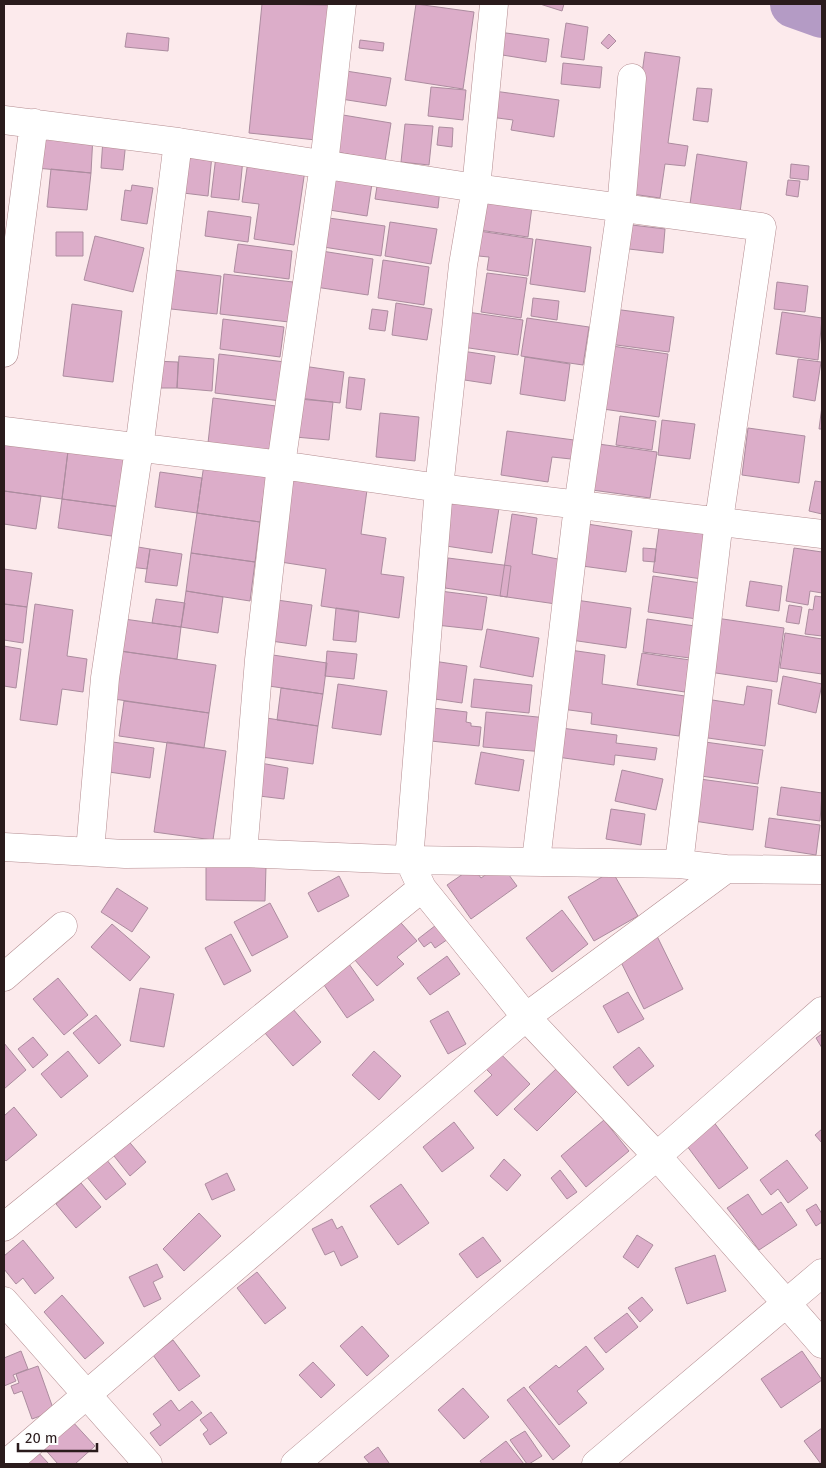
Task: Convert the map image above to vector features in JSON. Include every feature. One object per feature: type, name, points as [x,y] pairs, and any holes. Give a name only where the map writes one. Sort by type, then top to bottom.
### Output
[{"type":"street","points":[[244,853],[259,660],[281,465],[324,164],[342,4]]},
{"type":"street","points":[[494,4],[476,188],[463,265],[439,488],[409,860],[422,888],[526,1017],[657,1156],[822,1344]]},
{"type":"street","points":[[536,861],[578,506],[621,210],[632,78]]},
{"type":"street","points":[[4,120],[178,142],[621,210],[762,227],[719,520],[678,864]]},
{"type":"street","points":[[4,353],[34,123]]},
{"type":"street","points":[[90,851],[105,678],[139,450],[178,142]]},
{"type":"street","points":[[4,431],[139,450],[281,465],[578,506],[719,520],[822,534]]},
{"type":"street","points":[[4,847],[125,854],[244,853],[409,860],[678,864],[726,869],[822,870]]},
{"type":"street","points":[[6,1464],[85,1394],[526,1017],[726,869]]},
{"type":"street","points":[[4,1227],[422,888]]},
{"type":"street","points":[[4,976],[63,926]]},
{"type":"street","points":[[295,1464],[657,1156],[822,1011]]},
{"type":"street","points":[[596,1464],[822,1273]]},
{"type":"street","points":[[4,1301],[148,1464]]},
{"type":"building","points":[[262,4],[330,5],[316,140],[249,133]]},
{"type":"building","points":[[416,4],[474,12],[463,89],[405,80]]},
{"type":"building","points":[[540,4],[564,4],[562,11]]},
{"type":"building","points":[[566,23],[588,27],[584,60],[561,57]]},
{"type":"building","points":[[499,32],[549,39],[546,62],[496,54]]},
{"type":"building","points":[[127,33],[169,38],[168,51],[125,47]]},
{"type":"building","points":[[609,34],[616,41],[608,49],[601,43]]},
{"type":"building","points":[[360,40],[384,43],[383,51],[359,48]]},
{"type":"building","points":[[645,52],[680,57],[668,143],[688,146],[685,166],[665,164],[660,198],[625,193]]},
{"type":"building","points":[[563,63],[602,67],[600,88],[561,84]]},
{"type":"building","points":[[346,71],[391,78],[386,106],[341,99]]},
{"type":"building","points":[[431,87],[466,90],[463,120],[428,116]]},
{"type":"building","points":[[697,88],[712,89],[708,122],[693,120]]},
{"type":"building","points":[[494,91],[559,100],[554,137],[511,130],[513,120],[490,117]]},
{"type":"building","points":[[337,114],[391,123],[385,161],[331,151]]},
{"type":"building","points":[[405,124],[433,126],[429,165],[401,162]]},
{"type":"building","points":[[439,127],[453,128],[452,147],[437,145]]},
{"type":"building","points":[[39,131],[93,135],[91,173],[36,168]]},
{"type":"building","points":[[103,139],[126,141],[123,170],[101,168]]},
{"type":"building","points":[[179,151],[212,155],[208,196],[175,192]]},
{"type":"building","points":[[697,154],[747,162],[740,212],[690,204]]},
{"type":"building","points":[[216,156],[243,159],[239,200],[211,197]]},
{"type":"building","points":[[248,161],[305,170],[294,245],[254,239],[259,204],[242,202]]},
{"type":"building","points":[[791,164],[809,166],[808,180],[790,178]]},
{"type":"building","points":[[51,169],[91,173],[87,210],[47,207]]},
{"type":"building","points":[[329,170],[373,177],[367,216],[323,209]]},
{"type":"building","points":[[378,180],[440,189],[438,208],[375,199]]},
{"type":"building","points":[[788,180],[800,181],[798,197],[786,195]]},
{"type":"building","points":[[132,185],[153,188],[147,224],[121,220],[125,190],[131,191]]},
{"type":"building","points":[[477,191],[533,199],[528,237],[472,229]]},
{"type":"building","points":[[208,211],[251,217],[248,242],[205,236]]},
{"type":"building","points":[[322,217],[385,226],[381,256],[317,246]]},
{"type":"building","points":[[390,222],[437,229],[431,264],[385,256]]},
{"type":"building","points":[[632,225],[665,229],[663,253],[629,249]]},
{"type":"building","points":[[472,230],[533,239],[528,276],[487,270],[489,257],[468,255]]},
{"type":"building","points":[[56,232],[83,232],[83,256],[56,256]]},
{"type":"building","points":[[95,236],[144,248],[133,292],[84,280]]},
{"type":"building","points":[[536,239],[591,247],[585,292],[530,284]]},
{"type":"building","points":[[238,244],[292,251],[289,279],[234,272]]},
{"type":"building","points":[[315,250],[373,259],[368,295],[309,286]]},
{"type":"building","points":[[383,260],[429,267],[424,305],[378,298]]},
{"type":"building","points":[[166,269],[221,276],[217,314],[162,308]]},
{"type":"building","points":[[487,273],[527,278],[521,318],[481,312]]},
{"type":"building","points":[[224,274],[293,282],[289,322],[220,314]]},
{"type":"building","points":[[777,282],[808,286],[805,312],[774,309]]},
{"type":"building","points":[[533,298],[559,301],[557,320],[531,316]]},
{"type":"building","points":[[396,303],[432,309],[427,340],[392,335]]},
{"type":"building","points":[[72,304],[122,311],[113,382],[63,376]]},
{"type":"building","points":[[372,309],[388,311],[385,331],[369,329]]},
{"type":"building","points":[[614,309],[674,317],[669,352],[609,344]]},
{"type":"building","points":[[460,311],[523,320],[518,355],[455,346]]},
{"type":"building","points":[[782,312],[822,318],[818,360],[776,354]]},
{"type":"building","points":[[527,318],[589,327],[583,365],[521,356]]},
{"type":"building","points":[[223,319],[284,327],[280,357],[220,349]]},
{"type":"building","points":[[605,345],[668,354],[659,417],[596,408]]},
{"type":"building","points":[[462,351],[495,356],[491,384],[458,379]]},
{"type":"building","points":[[219,354],[285,362],[281,401],[215,393]]},
{"type":"building","points":[[179,356],[214,359],[212,391],[177,388]]},
{"type":"building","points":[[525,357],[570,364],[565,401],[520,394]]},
{"type":"building","points":[[798,359],[821,362],[815,401],[793,397]]},
{"type":"building","points":[[152,361],[178,362],[177,388],[151,388]]},
{"type":"building","points":[[303,366],[344,372],[340,403],[299,398]]},
{"type":"building","points":[[349,377],[365,379],[361,410],[346,408]]},
{"type":"building","points":[[213,398],[276,406],[270,450],[208,443]]},
{"type":"building","points":[[299,399],[333,402],[329,440],[295,437]]},
{"type":"building","points":[[822,406],[822,429],[819,429]]},
{"type":"building","points":[[380,413],[419,417],[415,461],[376,457]]},
{"type":"building","points":[[620,416],[656,421],[652,450],[616,445]]},
{"type":"building","points":[[662,420],[695,424],[690,459],[658,455]]},
{"type":"building","points":[[748,428],[805,436],[799,483],[742,475]]},
{"type":"building","points":[[507,431],[574,440],[571,459],[552,457],[548,482],[501,475]]},
{"type":"building","points":[[4,442],[68,451],[62,499],[4,491]]},
{"type":"building","points":[[591,443],[657,452],[650,498],[585,489]]},
{"type":"building","points":[[68,451],[128,460],[121,507],[62,499]]},
{"type":"building","points":[[204,464],[267,473],[260,522],[197,513]]},
{"type":"building","points":[[160,472],[202,478],[197,513],[155,507]]},
{"type":"building","points":[[285,478],[367,490],[361,534],[386,538],[381,574],[404,577],[399,618],[321,606],[326,569],[274,561]]},
{"type":"building","points":[[815,481],[822,482],[822,514],[809,511]]},
{"type":"building","points":[[4,491],[41,496],[36,529],[4,524]]},
{"type":"building","points":[[62,499],[121,507],[118,537],[58,528]]},
{"type":"building","points":[[452,501],[499,508],[492,553],[446,546]]},
{"type":"building","points":[[197,513],[260,522],[255,562],[191,553]]},
{"type":"building","points":[[512,514],[537,518],[532,554],[563,560],[556,604],[500,596]]},
{"type":"building","points":[[581,523],[632,531],[626,572],[575,565]]},
{"type":"building","points":[[659,527],[708,534],[702,579],[653,572]]},
{"type":"building","points":[[132,546],[150,549],[147,569],[130,567]]},
{"type":"building","points":[[643,548],[656,549],[655,562],[643,561]]},
{"type":"building","points":[[794,548],[822,552],[822,593],[810,591],[808,605],[786,601]]},
{"type":"building","points":[[150,549],[182,554],[177,586],[145,582]]},
{"type":"building","points":[[191,553],[255,562],[250,601],[186,591]]},
{"type":"building","points":[[448,558],[511,566],[507,597],[445,588]]},
{"type":"building","points":[[4,569],[32,573],[27,607],[4,604]]},
{"type":"building","points":[[653,576],[701,583],[697,619],[648,612]]},
{"type":"building","points":[[750,581],[782,586],[779,611],[746,606]]},
{"type":"building","points":[[186,591],[223,597],[218,633],[181,627]]},
{"type":"building","points":[[440,591],[487,597],[482,630],[436,625]]},
{"type":"building","points":[[815,596],[822,597],[822,636],[805,634],[809,609],[813,610]]},
{"type":"building","points":[[156,599],[185,603],[181,627],[152,623]]},
{"type":"building","points":[[270,599],[312,605],[306,646],[264,640]]},
{"type":"building","points":[[569,599],[631,608],[626,648],[564,639]]},
{"type":"building","points":[[4,604],[27,607],[23,643],[4,640]]},
{"type":"building","points":[[35,604],[73,610],[67,656],[87,659],[83,692],[62,689],[57,725],[20,720]]},
{"type":"building","points":[[789,605],[802,607],[799,624],[786,622]]},
{"type":"building","points":[[336,608],[359,611],[356,642],[333,640]]},
{"type":"building","points":[[117,618],[181,627],[177,659],[113,650]]},
{"type":"building","points":[[716,618],[784,628],[777,682],[709,672]]},
{"type":"building","points":[[647,619],[695,626],[690,658],[643,652]]},
{"type":"building","points":[[487,629],[539,638],[533,677],[480,667]]},
{"type":"building","points":[[785,633],[822,639],[822,674],[780,668]]},
{"type":"building","points":[[4,646],[21,649],[16,688],[4,686]]},
{"type":"building","points":[[563,649],[605,655],[602,684],[685,696],[679,736],[591,724],[592,713],[554,708]]},
{"type":"building","points":[[113,650],[216,665],[209,713],[107,698]]},
{"type":"building","points":[[327,651],[357,654],[354,679],[325,676]]},
{"type":"building","points":[[642,653],[690,660],[685,692],[637,685]]},
{"type":"building","points":[[266,654],[327,663],[323,694],[262,685]]},
{"type":"building","points":[[433,661],[467,666],[462,703],[428,698]]},
{"type":"building","points":[[783,676],[822,684],[816,713],[778,704]]},
{"type":"building","points":[[474,679],[532,685],[529,713],[471,707]]},
{"type":"building","points":[[338,684],[387,691],[381,735],[332,728]]},
{"type":"building","points":[[747,686],[772,690],[765,746],[701,737],[706,699],[744,705]]},
{"type":"building","points":[[281,688],[323,694],[318,726],[277,720]]},
{"type":"building","points":[[124,701],[209,713],[204,748],[119,736]]},
{"type":"building","points":[[424,707],[467,712],[466,722],[471,723],[471,726],[481,727],[479,746],[421,740]]},
{"type":"building","points":[[486,712],[548,718],[545,752],[483,747]]},
{"type":"building","points":[[260,717],[318,726],[313,764],[255,756]]},
{"type":"building","points":[[553,727],[617,735],[616,743],[657,748],[655,760],[615,755],[614,765],[550,756]]},
{"type":"building","points":[[106,741],[154,748],[150,778],[102,771]]},
{"type":"building","points":[[167,742],[226,751],[213,840],[154,832]]},
{"type":"building","points":[[705,742],[763,750],[758,784],[701,776]]},
{"type":"building","points":[[481,752],[524,760],[519,791],[475,784]]},
{"type":"building","points":[[255,762],[288,768],[284,799],[251,795]]},
{"type":"building","points":[[622,770],[663,779],[656,810],[615,801]]},
{"type":"building","points":[[700,779],[758,787],[753,830],[694,821]]},
{"type":"building","points":[[781,787],[822,793],[820,821],[777,815]]},
{"type":"building","points":[[611,809],[645,814],[641,845],[606,839]]},
{"type":"building","points":[[769,818],[820,825],[816,855],[765,847]]},
{"type":"building","points":[[501,864],[517,886],[471,919],[447,885],[473,867],[481,878]]},
{"type":"building","points":[[206,865],[266,866],[265,901],[206,900]]},
{"type":"building","points":[[612,871],[638,916],[594,941],[568,897]]},
{"type":"building","points":[[339,876],[349,896],[318,912],[308,893]]},
{"type":"building","points":[[117,888],[148,908],[132,932],[101,912]]},
{"type":"building","points":[[270,903],[288,937],[252,956],[234,922]]},
{"type":"building","points":[[562,910],[588,944],[552,972],[526,938]]},
{"type":"building","points":[[394,915],[417,941],[397,957],[404,964],[377,986],[349,953]]},
{"type":"building","points":[[440,922],[451,937],[435,948],[431,942],[424,947],[418,939]]},
{"type":"building","points":[[112,924],[150,957],[130,981],[91,947]]},
{"type":"building","points":[[231,934],[251,971],[224,985],[205,948]]},
{"type":"building","points":[[656,934],[683,989],[644,1009],[617,954]]},
{"type":"building","points":[[447,956],[460,974],[430,995],[417,978]]},
{"type":"building","points":[[349,964],[374,1000],[347,1018],[322,982]]},
{"type":"building","points":[[58,978],[88,1015],[64,1035],[33,999]]},
{"type":"building","points":[[140,988],[174,994],[164,1047],[130,1041]]},
{"type":"building","points":[[628,992],[644,1019],[618,1033],[603,1006]]},
{"type":"building","points":[[287,1002],[321,1042],[293,1066],[259,1026]]},
{"type":"building","points":[[448,1011],[466,1044],[448,1054],[430,1021]]},
{"type":"building","points":[[96,1015],[121,1045],[99,1064],[73,1033]]},
{"type":"building","points":[[822,1034],[822,1048],[816,1038]]},
{"type":"building","points":[[33,1037],[48,1055],[33,1068],[18,1049]]},
{"type":"building","points":[[4,1043],[26,1070],[4,1089]]},
{"type":"building","points":[[639,1047],[654,1066],[628,1086],[613,1067]]},
{"type":"building","points":[[496,1049],[530,1084],[497,1116],[474,1091],[492,1075],[481,1064]]},
{"type":"building","points":[[68,1051],[88,1076],[61,1098],[41,1074]]},
{"type":"building","points":[[374,1051],[401,1076],[379,1100],[352,1075]]},
{"type":"building","points":[[557,1068],[578,1090],[537,1131],[514,1109]]},
{"type":"building","points":[[14,1107],[37,1135],[6,1161],[4,1159],[4,1116]]},
{"type":"building","points":[[604,1120],[629,1151],[586,1187],[561,1156]]},
{"type":"building","points":[[713,1121],[748,1168],[719,1189],[684,1142]]},
{"type":"building","points":[[454,1122],[474,1148],[442,1172],[423,1147]]},
{"type":"building","points":[[822,1129],[822,1143],[815,1135]]},
{"type":"building","points":[[126,1138],[146,1162],[130,1176],[110,1151]]},
{"type":"building","points":[[106,1159],[126,1184],[106,1200],[86,1176]]},
{"type":"building","points":[[504,1159],[521,1175],[507,1191],[490,1176]]},
{"type":"building","points":[[787,1160],[808,1188],[788,1203],[778,1189],[771,1195],[760,1180]]},
{"type":"building","points":[[560,1170],[577,1192],[567,1199],[551,1178]]},
{"type":"building","points":[[227,1173],[235,1190],[212,1200],[205,1184]]},
{"type":"building","points":[[81,1183],[101,1207],[76,1228],[56,1204]]},
{"type":"building","points":[[401,1184],[429,1223],[398,1245],[370,1206]]},
{"type":"building","points":[[748,1194],[762,1215],[781,1202],[797,1225],[759,1250],[727,1208]]},
{"type":"building","points":[[816,1204],[822,1214],[822,1222],[816,1226],[806,1210]]},
{"type":"building","points":[[199,1213],[221,1236],[184,1271],[163,1249]]},
{"type":"building","points":[[332,1219],[337,1229],[342,1226],[358,1257],[341,1266],[334,1251],[325,1255],[312,1229]]},
{"type":"building","points":[[637,1235],[653,1245],[638,1268],[623,1257]]},
{"type":"building","points":[[483,1237],[501,1261],[477,1278],[459,1254]]},
{"type":"building","points":[[23,1240],[54,1278],[35,1294],[23,1278],[16,1284],[4,1269],[4,1256]]},
{"type":"building","points":[[715,1255],[726,1291],[687,1304],[675,1268]]},
{"type":"building","points":[[157,1264],[163,1277],[153,1282],[161,1299],[144,1307],[129,1277]]},
{"type":"building","points":[[257,1272],[286,1308],[265,1324],[237,1288]]},
{"type":"building","points":[[62,1295],[104,1343],[85,1359],[44,1312]]},
{"type":"building","points":[[642,1297],[653,1310],[640,1322],[628,1308]]},
{"type":"building","points":[[627,1313],[638,1327],[606,1353],[594,1338]]},
{"type":"building","points":[[362,1326],[389,1356],[367,1376],[340,1346]]},
{"type":"building","points":[[173,1340],[200,1376],[179,1391],[153,1355]]},
{"type":"building","points":[[586,1346],[604,1369],[577,1391],[587,1403],[559,1425],[529,1387],[556,1365],[559,1368]]},
{"type":"building","points":[[21,1351],[28,1369],[13,1375],[16,1381],[4,1386],[4,1358]]},
{"type":"building","points":[[802,1351],[822,1380],[781,1408],[761,1379]]},
{"type":"building","points":[[313,1362],[335,1385],[321,1398],[299,1375]]},
{"type":"building","points":[[38,1366],[54,1411],[32,1419],[22,1391],[14,1394],[11,1386],[19,1383],[16,1374]]},
{"type":"building","points":[[524,1387],[570,1446],[553,1460],[507,1400]]},
{"type":"building","points":[[463,1388],[489,1417],[464,1439],[438,1410]]},
{"type":"building","points":[[171,1400],[179,1411],[192,1401],[202,1413],[160,1446],[150,1433],[161,1425],[153,1414]]},
{"type":"building","points":[[211,1412],[227,1433],[210,1445],[203,1434],[208,1430],[200,1420]]},
{"type":"building","points":[[71,1420],[95,1446],[75,1464],[58,1464],[42,1446]]},
{"type":"building","points":[[822,1428],[822,1464],[821,1464],[804,1441]]},
{"type":"building","points":[[525,1431],[542,1456],[529,1464],[527,1464],[510,1440]]},
{"type":"building","points":[[506,1441],[524,1464],[482,1464],[480,1461]]},
{"type":"building","points":[[378,1447],[388,1464],[370,1464],[364,1457]]},
{"type":"building","points":[[36,1450],[49,1464],[21,1464]]},
{"type":"waterway","points":[[794,4],[822,14]]}]
